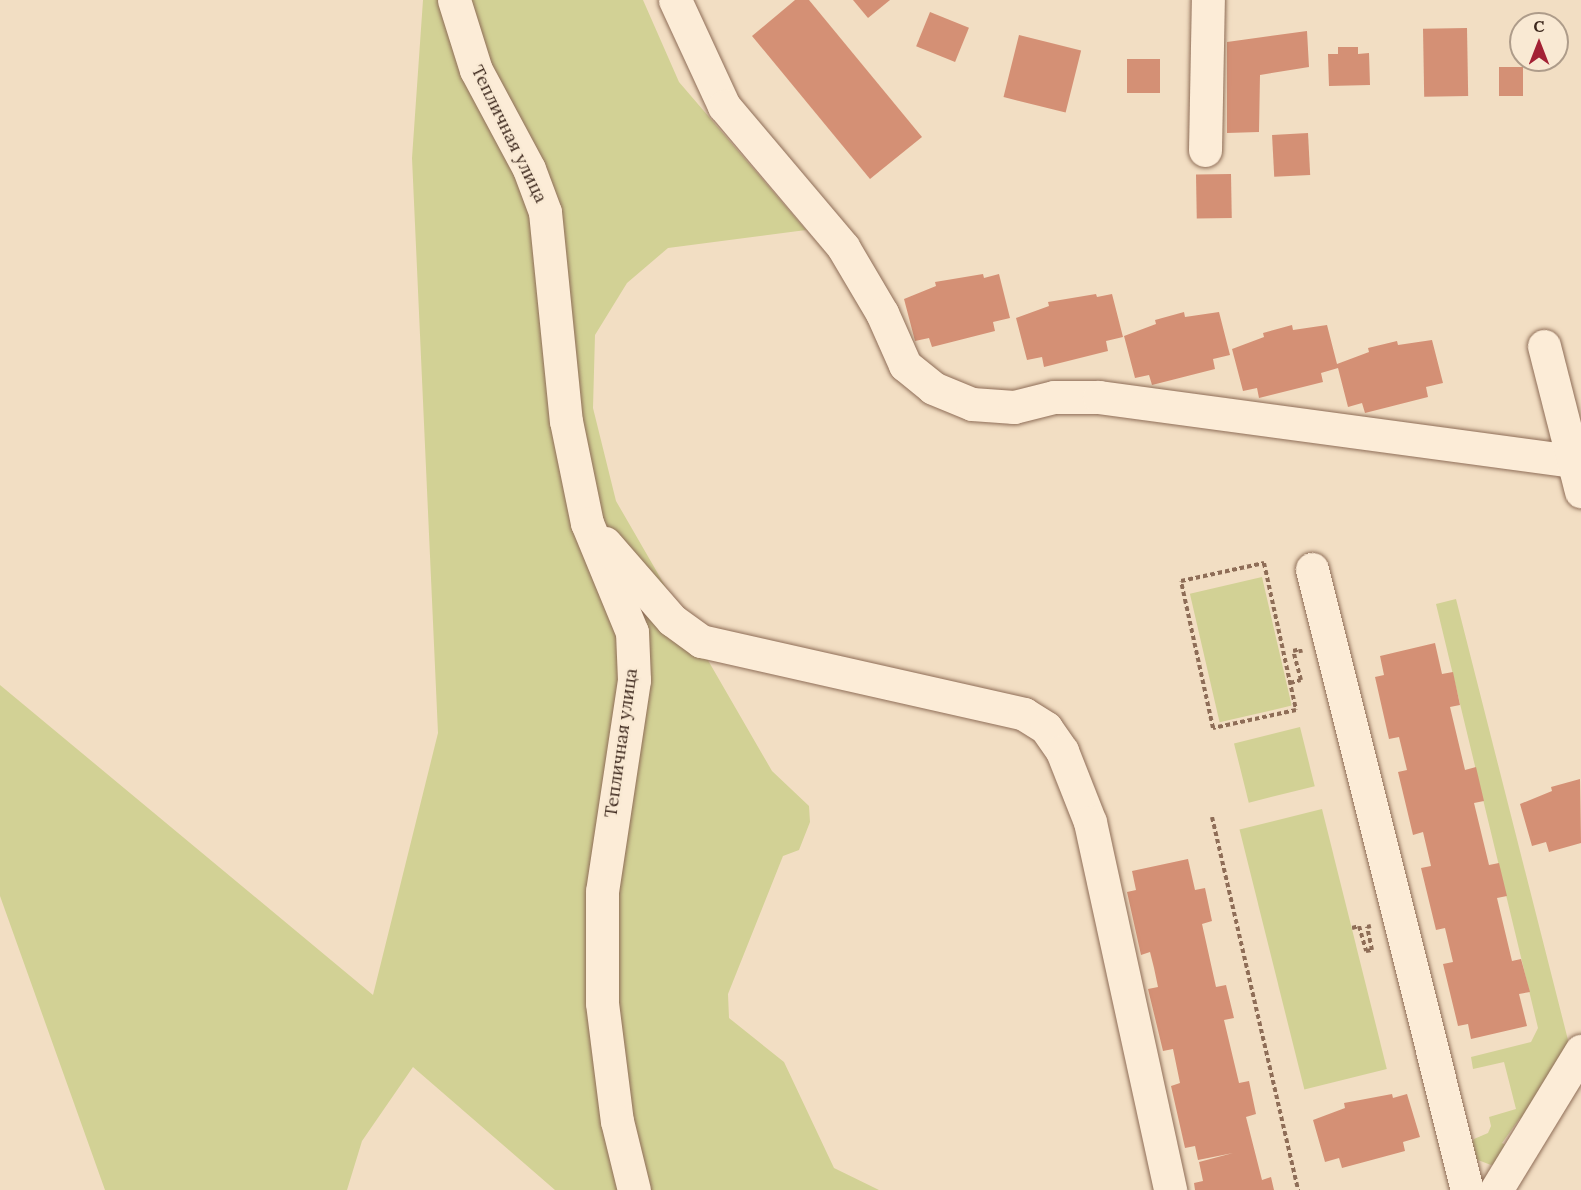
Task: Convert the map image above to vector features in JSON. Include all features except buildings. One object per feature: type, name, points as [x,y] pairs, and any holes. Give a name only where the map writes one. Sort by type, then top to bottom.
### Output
[{"type":"street","name":"Тепличная улица","points":[[454,0],[476,70],[529,169],[545,212],[566,421],[587,523],[632,632],[634,680],[602,891],[602,1003],[617,1121],[634,1190]]},
{"type":"street","points":[[675,0],[724,106],[843,247],[882,313],[905,364],[933,388],[972,404],[1014,407],[1054,397],[1099,397],[1577,476],[1544,346]]},
{"type":"street","points":[[1205,150],[1208,0]]},
{"type":"street","points":[[587,523],[672,620],[701,641],[1024,714],[1046,728],[1062,751],[1090,822],[1170,1190]]},
{"type":"street","points":[[1312,569],[1467,1190]]},
{"type":"street","points":[[1496,1190],[1581,1051]]},
{"type":"path","points":[[1264,563],[1290,683],[1296,710],[1213,728],[1181,581],[1264,563]]},
{"type":"path","points":[[1290,683],[1301,680],[1299,674]]},
{"type":"path","points":[[1212,817],[1298,1190]]},
{"type":"path","points":[[1352,928],[1359,926],[1366,951],[1372,950],[1366,927],[1372,925],[1380,956]]},
{"type":"shaded area","points":[[423,0],[643,0],[679,82],[806,230],[668,248],[627,283],[595,335],[593,408],[616,501],[772,771],[809,806],[810,822],[799,850],[783,856],[728,994],[729,1018],[784,1062],[834,1168],[879,1190],[555,1190],[413,1067],[362,1141],[347,1190],[105,1190],[0,896],[0,685],[373,995],[438,733],[412,158]]},
{"type":"shaded area","points":[[1262,577],[1292,706],[1220,722],[1190,594]]},
{"type":"shaded area","points":[[1456,599],[1568,1040],[1566,1052],[1524,1121],[1520,1118],[1502,1143],[1509,1147],[1496,1164],[1491,1165],[1478,1160],[1474,1164],[1470,1146],[1474,1139],[1488,1133],[1491,1126],[1489,1117],[1516,1109],[1504,1062],[1473,1069],[1471,1057],[1531,1042],[1538,1028],[1436,604]]},
{"type":"shaded area","points":[[1300,727],[1315,786],[1249,803],[1234,743]]},
{"type":"shaded area","points":[[1322,809],[1387,1069],[1304,1090],[1240,830]]}]
